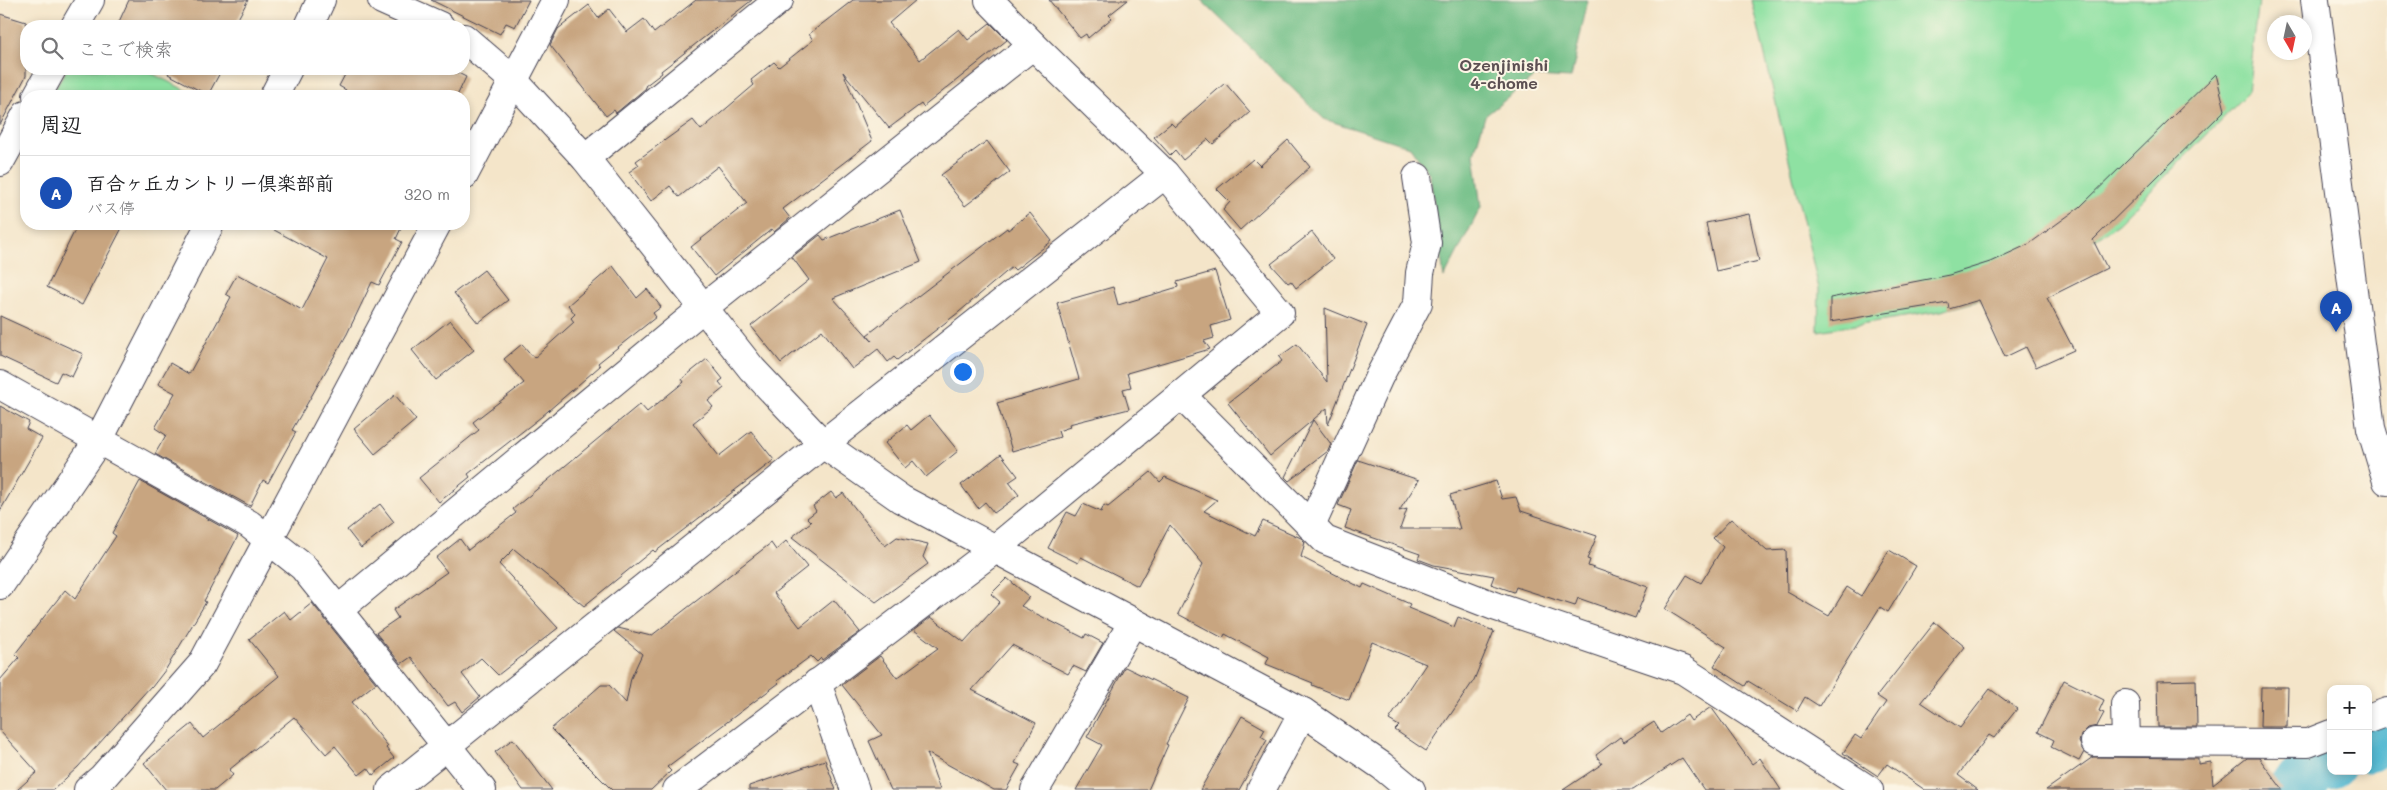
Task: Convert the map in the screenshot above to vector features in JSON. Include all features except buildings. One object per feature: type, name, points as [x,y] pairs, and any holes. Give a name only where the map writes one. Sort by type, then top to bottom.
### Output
[{"type":"street","points":[[311,20],[322,0]]},
{"type":"street","points":[[382,0],[427,20]]},
{"type":"street","points":[[470,163],[556,0]]},
{"type":"street","points":[[585,158],[779,0]]},
{"type":"street","points":[[686,787],[817,683],[995,549],[1280,313],[1166,174],[989,0]]},
{"type":"street","points":[[2315,0],[2371,428],[2387,481]]},
{"type":"street","points":[[470,43],[514,81],[585,158],[752,369],[823,444],[901,499],[1304,712],[1382,766],[1411,790]]},
{"type":"street","points":[[338,610],[704,308],[1033,45]]},
{"type":"street","points":[[40,90],[49,75]]},
{"type":"street","points":[[277,90],[285,75]]},
{"type":"street","points":[[0,162],[20,126]]},
{"type":"street","points":[[391,790],[823,444],[1166,174]]},
{"type":"street","points":[[1311,526],[1379,377],[1418,303],[1420,273],[1427,243],[1417,177]]},
{"type":"street","points":[[0,585],[98,441],[207,230]]},
{"type":"street","points":[[88,790],[102,778],[202,664],[434,230]]},
{"type":"street","points":[[0,385],[249,524],[303,567],[482,790]]},
{"type":"street","points":[[1181,395],[1325,540],[1494,606],[1683,670],[1869,790]]},
{"type":"street","points":[[1035,790],[1133,622]]},
{"type":"street","points":[[817,683],[855,790]]},
{"type":"street","points":[[2125,704],[2126,742]]},
{"type":"street","points":[[1261,790],[1304,712]]},
{"type":"street","points":[[2372,718],[2387,712]]},
{"type":"street","points":[[2095,742],[2308,743],[2327,736]]},
{"type":"green space","points":[[1201,0],[1588,0],[1571,78],[1535,76],[1485,116],[1474,154],[1481,207],[1444,278],[1430,175],[1410,147],[1324,119]]},
{"type":"green space","points":[[1752,0],[2259,0],[2248,93],[2118,224],[2015,291],[1941,311],[1818,331],[1819,289]]},
{"type":"green space","points":[[63,75],[155,75],[185,90],[55,90]]},
{"type":"waterway","points":[[2372,744],[2387,733]]},
{"type":"waterway","points":[[2293,790],[2303,782],[2313,768],[2327,764]]},
{"type":"place","name":"百合ヶ丘カントリー倶楽部前","points":[[2336,332]]},
{"type":"district","name":"Ozenjinishi 4-chome","points":[[1504,74]]}]
